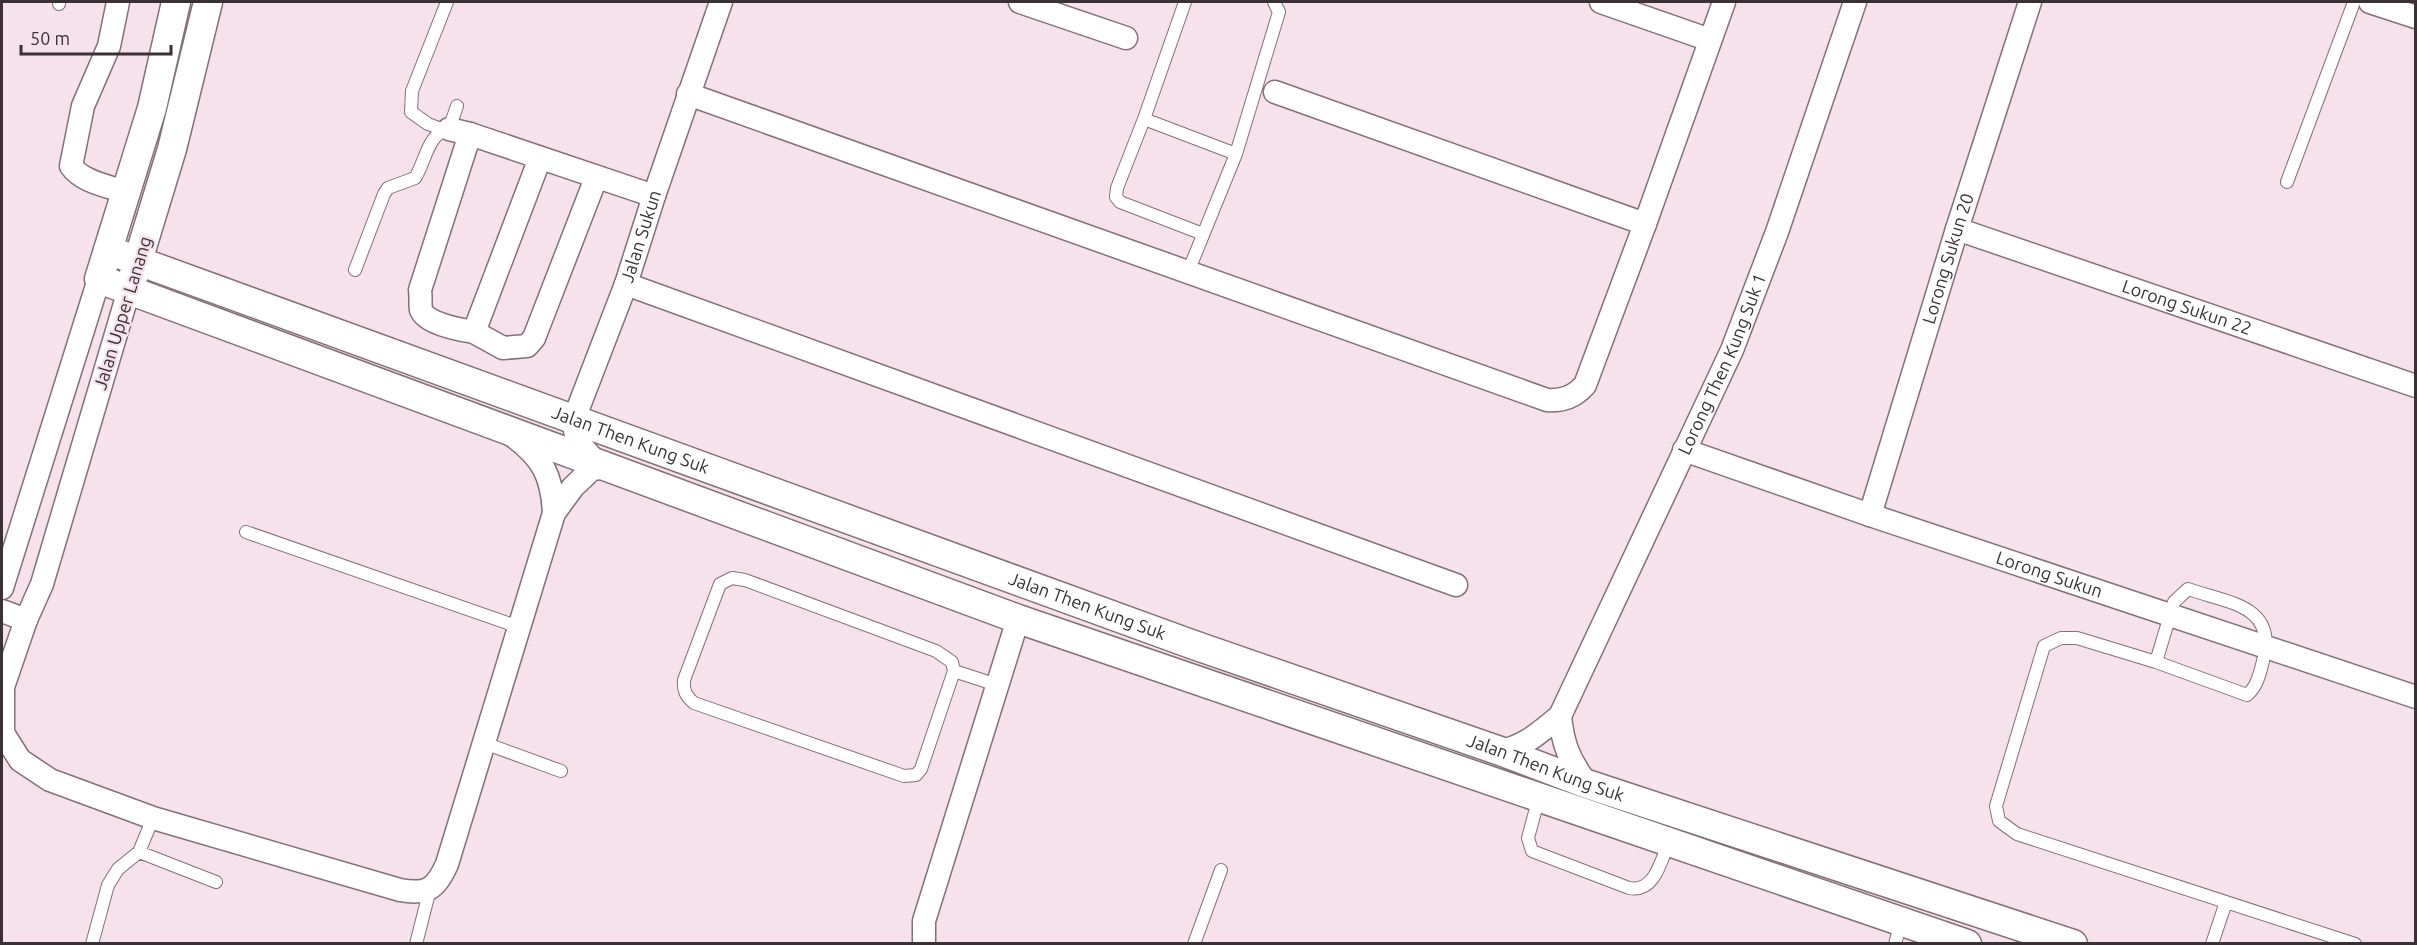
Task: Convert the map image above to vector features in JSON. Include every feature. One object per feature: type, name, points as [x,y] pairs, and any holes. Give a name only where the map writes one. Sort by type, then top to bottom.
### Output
[{"type":"street","points":[[118,2],[109,46],[101,69],[83,106],[71,166],[76,173],[84,177],[127,192]]},
{"type":"street","name":"Jalan Upper Lanang","points":[[2,588],[152,108],[176,2]]},
{"type":"street","name":"Jalan Upper Lanang","points":[[208,2],[172,148],[42,584],[26,620],[3,687],[3,733],[20,760],[50,780],[153,819],[400,890],[415,893],[430,889]]},
{"type":"street","name":"Jalan Sukun","points":[[574,418],[626,285],[720,2]]},
{"type":"street","points":[[1020,2],[1126,38]]},
{"type":"street","points":[[1601,2],[1710,40]]},
{"type":"street","points":[[688,94],[1536,396],[1555,400],[1578,393],[1585,385],[1724,2]]},
{"type":"street","name":"Lorong Then Kung Suk 1","points":[[1560,716],[1732,350],[1777,232],[1856,2]]},
{"type":"street","name":"Lorong Sukun 20","points":[[1870,515],[1957,229],[2031,2]]},
{"type":"street","points":[[2370,2],[2415,17]]},
{"type":"street","points":[[1275,92],[1645,224]]},
{"type":"street","points":[[596,178],[534,338],[527,346],[503,348],[474,332],[455,329],[428,318],[422,311],[420,290],[454,131],[654,196]]},
{"type":"street","points":[[474,332],[540,158]]},
{"type":"street","name":"Lorong Sukun 22","points":[[1957,229],[2415,386]]},
{"type":"street","name":"Jalan Then Kung Suk","points":[[108,250],[574,418],[1071,602],[1500,751],[1587,784],[2073,944]]},
{"type":"street","name":"Jalan Then Kung Suk","points":[[99,279],[1018,619],[1669,842],[1898,932],[1967,944]]},
{"type":"street","points":[[626,285],[1456,585]]},
{"type":"street","points":[[430,889],[440,880],[447,864],[555,513],[573,487],[592,469],[603,465],[576,439],[573,430],[574,418]]},
{"type":"street","points":[[504,428],[529,447],[544,466],[552,487],[555,513]]},
{"type":"street","name":"Lorong Sukun","points":[[1684,450],[1870,515],[2415,696]]},
{"type":"street","points":[[972,565],[1008,603],[1018,619]]},
{"type":"street","points":[[924,944],[924,921],[1018,619],[1035,606],[1046,602],[1071,602]]},
{"type":"street","points":[[2,611],[26,620]]},
{"type":"street","points":[[1500,751],[1515,748],[1529,740],[1560,716]]},
{"type":"street","points":[[1560,716],[1563,742],[1573,766],[1587,784]]},
{"type":"lane","points":[[447,2],[412,91],[411,112],[428,124],[454,131]]},
{"type":"lane","points":[[1185,2],[1117,188],[1116,197],[1120,202],[1203,234]]},
{"type":"lane","points":[[1188,272],[1236,154],[1279,17],[1278,8],[1274,2]]},
{"type":"lane","points":[[2287,182],[2354,2]]},
{"type":"lane","points":[[454,131],[457,106]]},
{"type":"lane","points":[[1144,119],[1236,154]]},
{"type":"lane","points":[[355,270],[388,188],[411,182],[432,142],[454,131]]},
{"type":"lane","points":[[246,532],[519,627]]},
{"type":"lane","points":[[732,578],[745,580],[942,653],[952,662],[954,670],[921,769],[911,776],[904,776],[694,703],[683,686],[720,584],[732,578]]},
{"type":"lane","points":[[2156,662],[2170,614]]},
{"type":"lane","points":[[2267,646],[2259,678],[2247,695],[2156,662],[2077,638],[2061,638],[2044,646],[1996,806],[2000,821],[2017,834],[2355,944]]},
{"type":"lane","points":[[954,670],[997,685]]},
{"type":"lane","points":[[484,743],[561,771]]},
{"type":"lane","points":[[1539,797],[1528,838],[1532,851],[1629,888],[1638,890],[1644,888],[1653,879],[1669,842]]},
{"type":"lane","points":[[92,944],[108,885],[118,869],[139,852],[153,819]]},
{"type":"lane","points":[[139,852],[216,882]]},
{"type":"lane","points":[[1194,944],[1221,870]]},
{"type":"lane","points":[[416,944],[430,889]]},
{"type":"lane","points":[[2212,944],[2226,902]]}]
